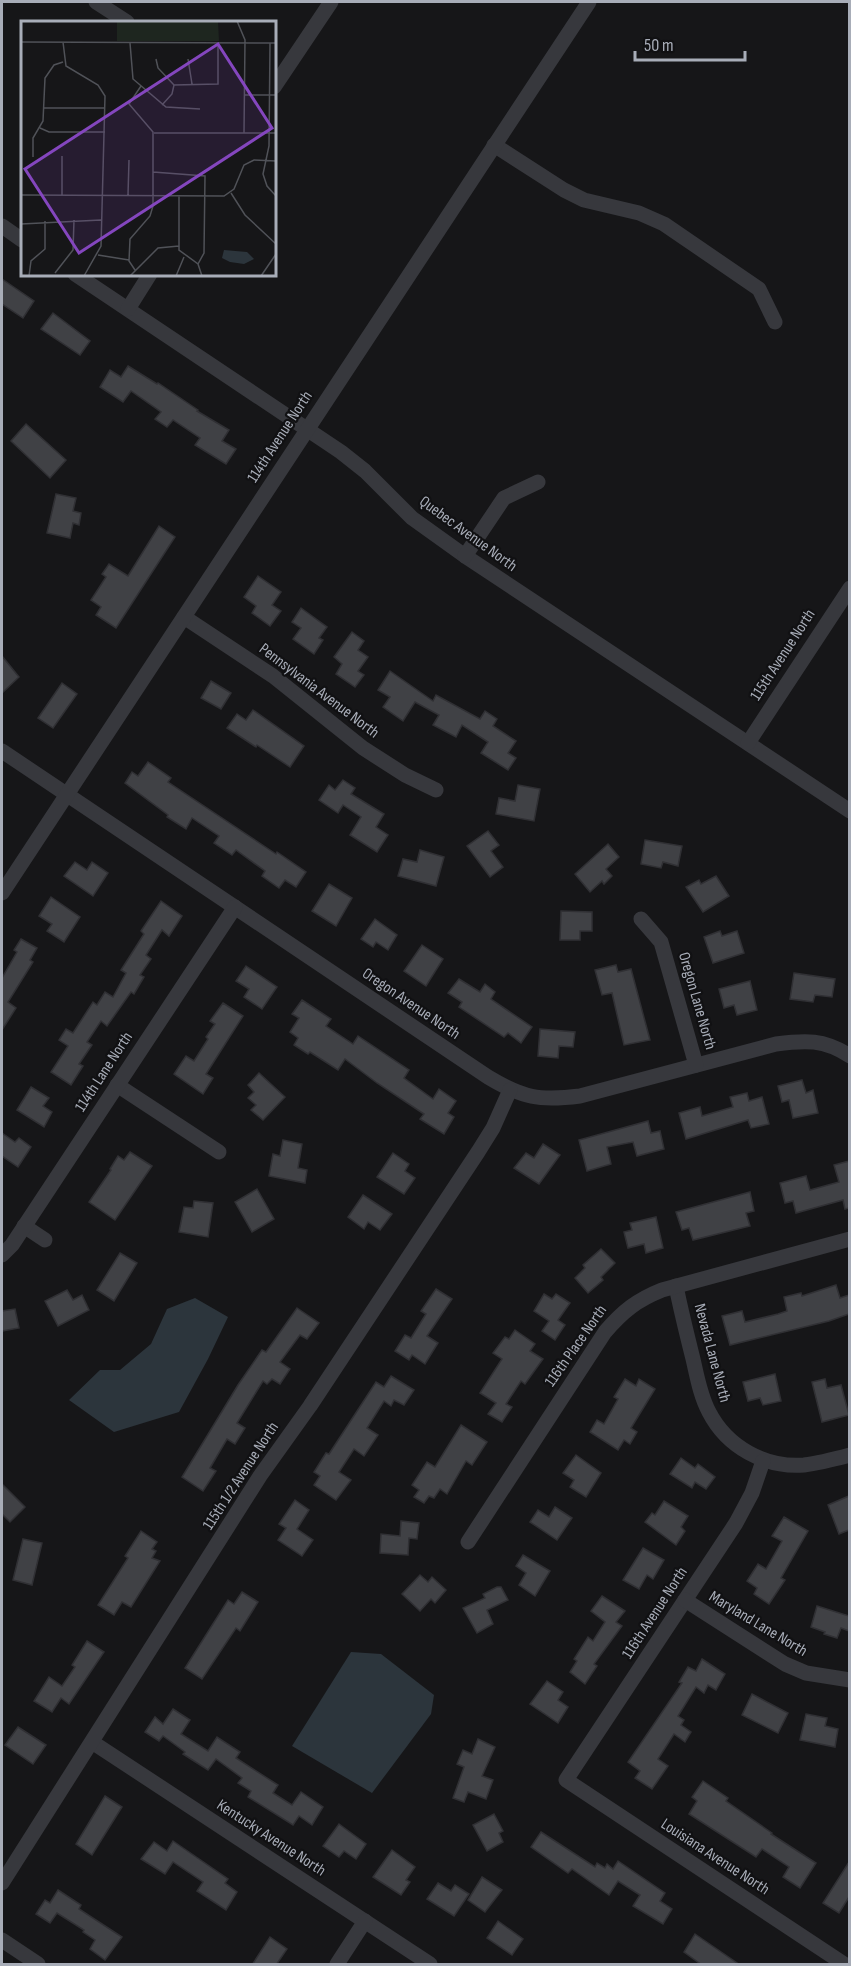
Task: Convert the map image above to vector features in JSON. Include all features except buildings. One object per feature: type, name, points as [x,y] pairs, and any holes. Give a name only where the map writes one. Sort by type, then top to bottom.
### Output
[{"type":"street","points":[[96,2],[125,21]]},
{"type":"street","points":[[276,84],[331,2]]},
{"type":"street","name":"114th Avenue North","points":[[2,893],[589,2]]},
{"type":"street","points":[[494,145],[564,190],[584,200],[639,213],[664,224],[759,289],[775,322]]},
{"type":"street","points":[[2,226],[21,239]]},
{"type":"street","name":"Quebec Avenue North","points":[[78,276],[365,471],[412,518],[465,556],[849,811]]},
{"type":"street","points":[[128,309],[149,276]]},
{"type":"street","points":[[465,556],[504,498],[538,482]]},
{"type":"street","name":"115th Avenue North","points":[[748,743],[849,588]]},
{"type":"street","name":"Pennsylvania Avenue North","points":[[184,617],[273,676],[363,748],[405,775],[436,790]]},
{"type":"street","name":"Oregon Avenue North","points":[[2,751],[518,1094],[555,1099],[580,1096],[776,1044],[796,1041],[816,1041],[836,1047],[849,1056]]},
{"type":"street","name":"114th Lane North","points":[[2,1255],[12,1245],[235,907]]},
{"type":"street","name":"Oregon Lane North","points":[[641,919],[661,942],[696,1065]]},
{"type":"street","points":[[117,1085],[219,1152]]},
{"type":"street","name":"115th 1/2 Avenue North","points":[[2,1883],[260,1476],[478,1152],[493,1128],[510,1090]]},
{"type":"street","points":[[24,1226],[45,1240]]},
{"type":"street","name":"116th Place North","points":[[468,1542],[605,1332],[621,1313],[642,1298],[662,1290],[849,1239]]},
{"type":"street","name":"Nevada Lane North","points":[[676,1287],[700,1390],[714,1421],[733,1442],[763,1461],[787,1465],[803,1465],[849,1455]]},
{"type":"street","name":"116th Avenue North","points":[[566,1780],[740,1515],[752,1493],[763,1461]]},
{"type":"street","name":"Maryland Lane North","points":[[685,1600],[785,1664],[806,1673],[849,1680]]},
{"type":"street","name":"Kentucky Avenue North","points":[[92,1742],[430,1965]]},
{"type":"street","name":"Louisiana Avenue North","points":[[566,1780],[844,1965]]},
{"type":"street","points":[[337,1965],[365,1922]]},
{"type":"street","points":[[2,1940],[38,1965]]},
{"type":"shaded area","points":[[195,1298],[228,1317],[179,1412],[114,1432],[69,1400],[100,1370],[120,1370],[151,1344],[167,1309]]},
{"type":"shaded area","points":[[351,1652],[381,1654],[434,1695],[431,1714],[372,1793],[292,1746]]}]
